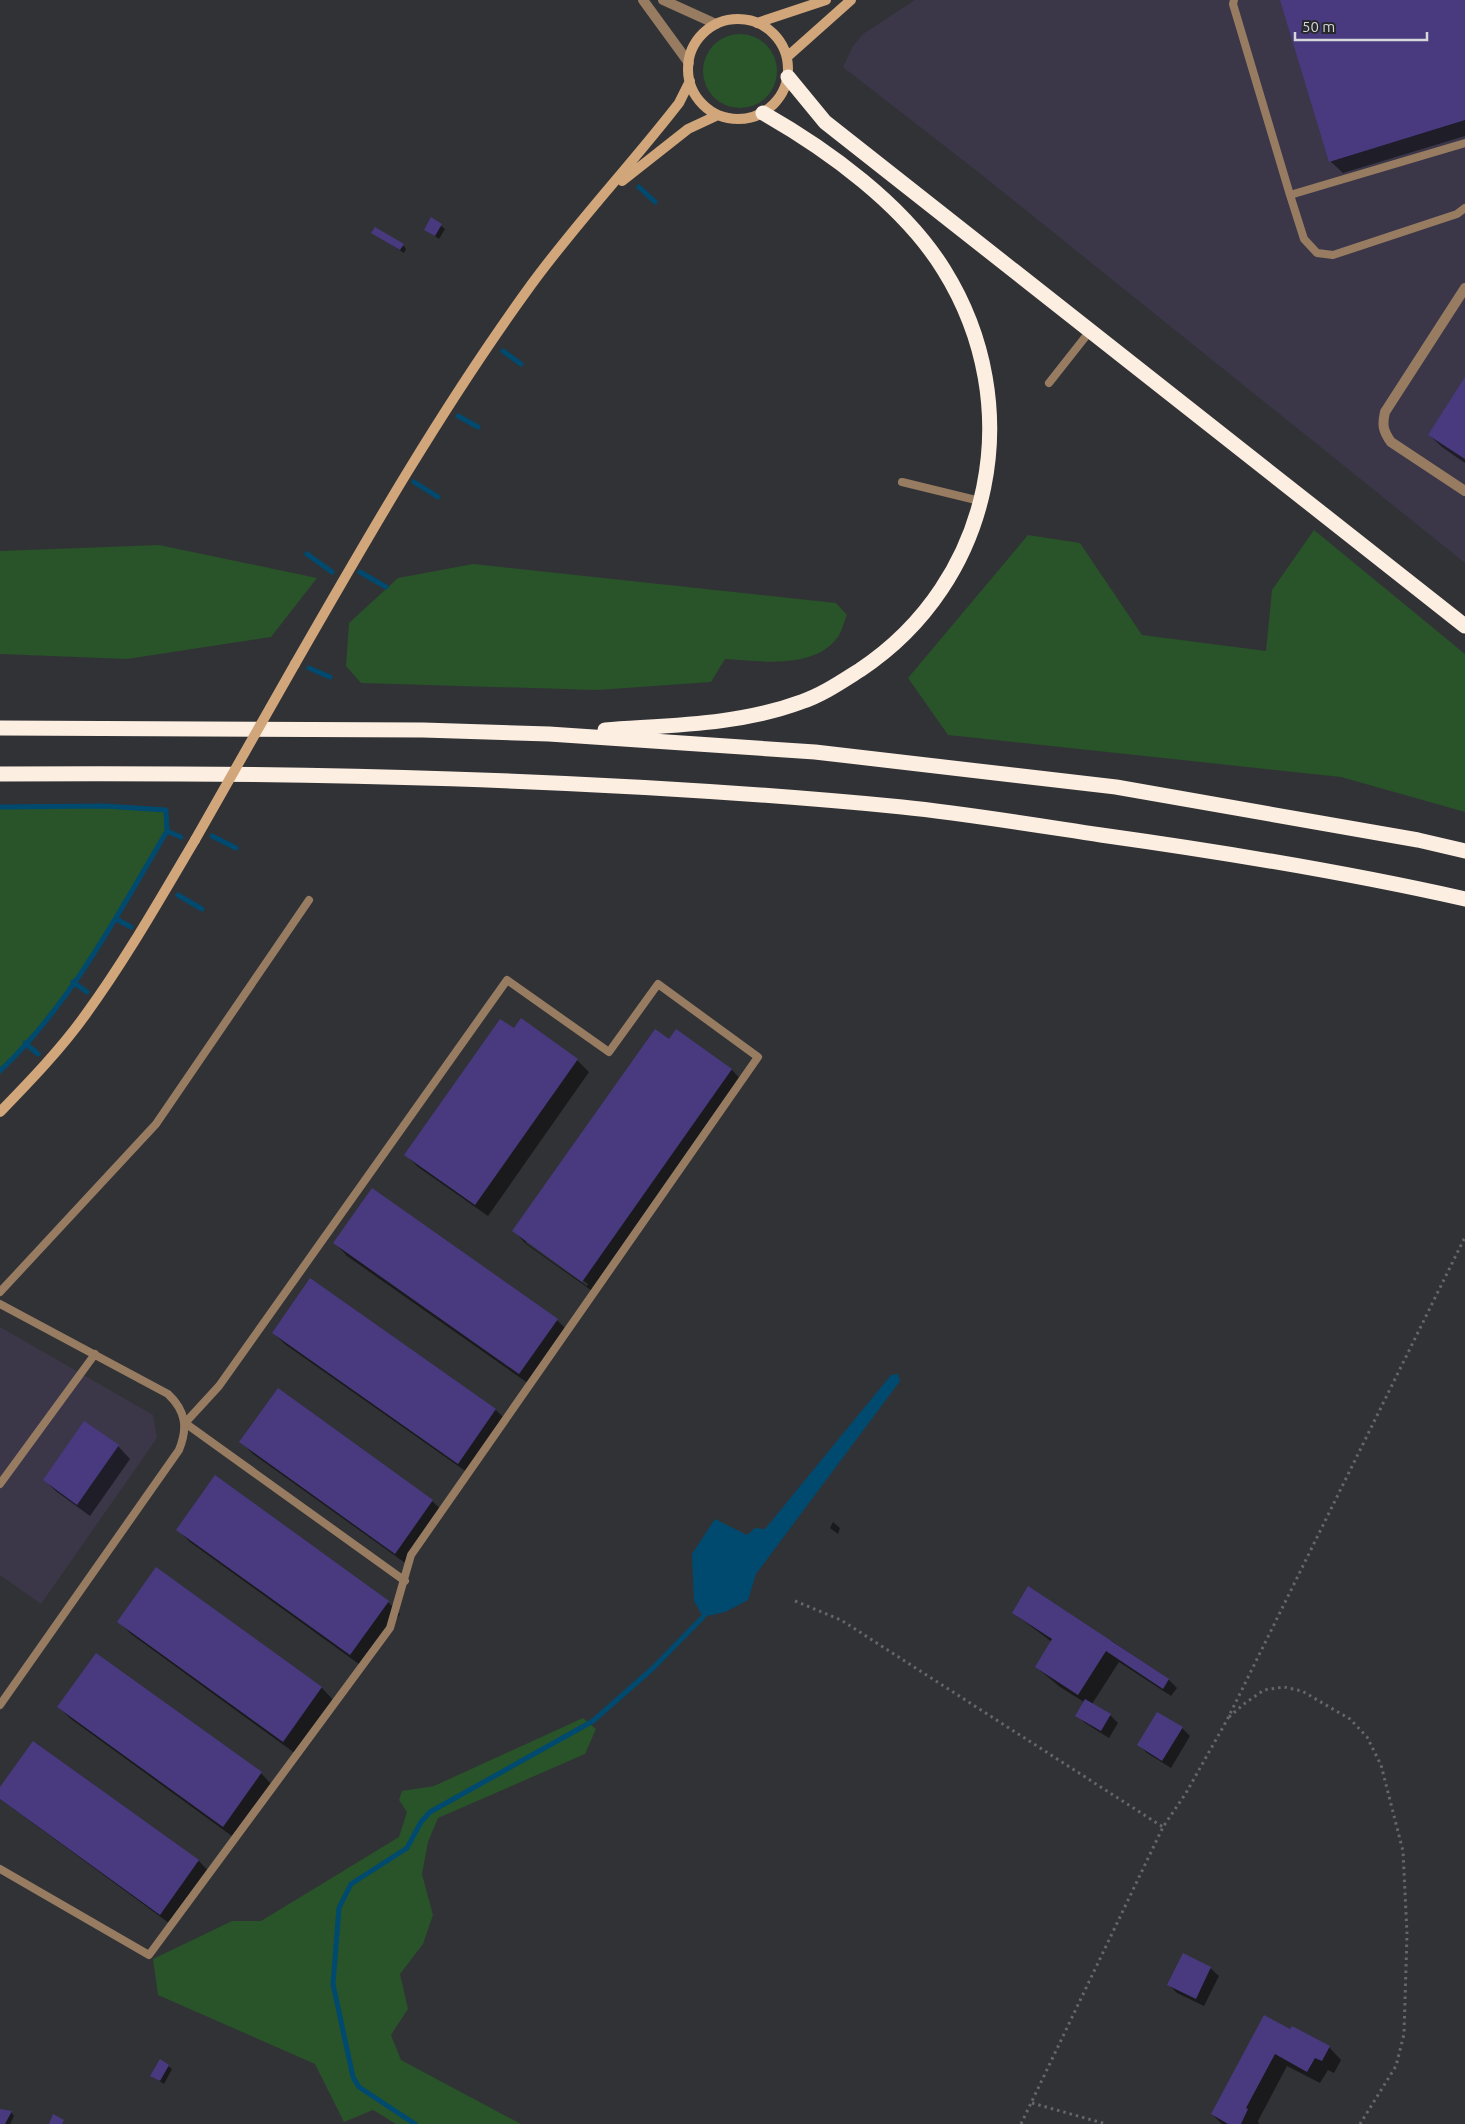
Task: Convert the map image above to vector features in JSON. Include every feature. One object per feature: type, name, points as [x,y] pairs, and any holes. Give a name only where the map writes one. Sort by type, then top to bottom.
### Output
[{"type":"highway","points":[[788,76],[825,122],[1465,626]]},
{"type":"highway","points":[[549,734],[705,723],[743,717],[801,702],[838,685],[875,660],[910,630],[945,584],[967,545],[982,502],[990,451],[989,391],[975,337],[963,304],[943,268],[910,227],[880,197],[802,135],[763,113]]},
{"type":"highway","points":[[0,728],[244,728],[549,734],[815,752],[1107,786],[1418,840],[1465,851]]},
{"type":"highway","points":[[0,774],[173,773],[426,776],[697,790],[906,807],[1288,863],[1465,899]]},
{"type":"main road","points":[[757,23],[826,0]]},
{"type":"main road","points":[[787,57],[851,0]]},
{"type":"main road","points":[[740,19],[757,23],[773,33],[787,57],[788,76],[780,98],[763,113],[742,119],[718,115],[700,102],[690,81],[688,64],[695,44],[702,35],[716,24],[740,19]]},
{"type":"main road","points":[[0,1112],[32,1079],[85,1016],[128,951],[196,840],[392,495],[458,388],[532,284],[679,103],[690,81]]},
{"type":"main road","points":[[598,201],[673,139],[688,129],[718,115]]},
{"type":"street","points":[[643,0],[688,64]]},
{"type":"street","points":[[663,0],[716,24]]},
{"type":"street","points":[[1465,288],[1385,412],[1382,424],[1391,442],[1465,491]]},
{"type":"lane","points":[[1234,0],[1233,4],[1304,239],[1318,253],[1333,255],[1457,214],[1465,208]]},
{"type":"lane","points":[[1290,195],[1464,146]]},
{"type":"lane","points":[[1049,383],[1090,331]]},
{"type":"lane","points":[[902,482],[982,502]]},
{"type":"lane","points":[[0,1292],[156,1124],[309,900]]},
{"type":"lane","points":[[0,1869],[149,1955],[390,1628],[406,1581],[411,1556],[758,1057],[658,984],[609,1052],[507,980],[218,1386],[185,1423]]},
{"type":"lane","points":[[0,1304],[168,1394],[178,1403],[185,1423],[184,1438],[179,1450],[0,1705]]},
{"type":"lane","points":[[0,1484],[95,1354]]},
{"type":"lane","points":[[185,1423],[406,1581]]},
{"type":"path","points":[[1021,2124],[1163,1827],[1186,1793],[1227,1720],[1465,1238]]},
{"type":"path","points":[[795,1600],[841,1620],[1163,1827]]},
{"type":"path","points":[[1227,1720],[1244,1704],[1264,1690],[1284,1687],[1302,1691],[1350,1719],[1367,1737],[1381,1765],[1403,1851],[1408,1934],[1404,2034],[1396,2066],[1360,2124]]},
{"type":"path","points":[[1032,2103],[1106,2124]]},
{"type":"shaded area","points":[[915,0],[1465,0],[1465,563],[982,175],[843,67],[853,46],[863,34]]},
{"type":"shaded area","points":[[0,1327],[153,1415],[157,1438],[41,1604],[0,1575]]},
{"type":"green space","points":[[740,34],[761,40],[771,50],[777,71],[771,92],[761,102],[740,108],[719,102],[709,92],[703,71],[709,50],[719,40]]},
{"type":"green space","points":[[1314,530],[1465,654],[1465,812],[1341,777],[948,735],[908,678],[1028,535],[1080,543],[1142,635],[1266,651],[1272,590]]},
{"type":"green space","points":[[159,545],[317,578],[271,637],[127,659],[0,654],[0,551]]},
{"type":"green space","points":[[473,564],[836,603],[847,615],[838,637],[828,648],[815,655],[801,659],[770,662],[725,659],[711,682],[597,690],[361,683],[346,666],[349,623],[398,578]]},
{"type":"green space","points":[[105,806],[166,810],[167,831],[111,926],[71,988],[26,1045],[0,1071],[0,807]]},
{"type":"green space","points":[[583,1718],[596,1729],[585,1754],[438,1818],[428,1842],[422,1874],[433,1915],[423,1944],[400,1974],[408,2009],[391,2035],[401,2060],[521,2124],[396,2124],[373,2110],[344,2122],[315,2064],[158,1995],[153,1959],[232,1921],[261,1921],[399,1837],[407,1812],[399,1800],[402,1791],[434,1786]]},
{"type":"water","points":[[898,1374],[900,1381],[756,1574],[748,1600],[725,1612],[703,1617],[694,1601],[692,1554],[715,1519],[747,1535],[755,1528],[765,1529],[891,1375]]},
{"type":"building","points":[[1280,0],[1465,0],[1465,120],[1329,162]]},
{"type":"building","points":[[431,217],[442,224],[435,236],[424,230]]},
{"type":"building","points":[[375,227],[404,244],[400,250],[371,233]]},
{"type":"building","points":[[1465,377],[1465,459],[1428,435]]},
{"type":"building","points":[[521,1018],[578,1059],[475,1205],[404,1155],[500,1019],[514,1028]]},
{"type":"building","points":[[655,1029],[669,1039],[676,1029],[732,1069],[582,1282],[512,1231]]},
{"type":"building","points":[[372,1188],[558,1319],[519,1374],[333,1243]]},
{"type":"building","points":[[310,1278],[496,1409],[458,1464],[272,1333]]},
{"type":"building","points":[[278,1388],[433,1500],[395,1554],[239,1442]]},
{"type":"building","points":[[84,1421],[119,1445],[77,1505],[43,1480]]},
{"type":"building","points":[[215,1475],[389,1601],[350,1655],[176,1530]]},
{"type":"building","points":[[156,1567],[322,1687],[283,1742],[117,1622]]},
{"type":"building","points":[[1028,1586],[1169,1679],[1163,1689],[1106,1651],[1078,1695],[1035,1667],[1052,1639],[1012,1613]]},
{"type":"building","points":[[96,1653],[262,1772],[223,1827],[57,1707]]},
{"type":"building","points":[[1085,1699],[1111,1714],[1101,1731],[1075,1716]]},
{"type":"building","points":[[1157,1712],[1183,1727],[1162,1761],[1137,1745]]},
{"type":"building","points":[[33,1741],[199,1860],[160,1915],[0,1799],[0,1787]]},
{"type":"building","points":[[1183,1953],[1211,1967],[1196,1999],[1167,1985]]},
{"type":"building","points":[[1264,2015],[1290,2029],[1292,2026],[1330,2046],[1322,2061],[1315,2058],[1307,2072],[1275,2054],[1246,2108],[1248,2109],[1241,2124],[1228,2124],[1211,2114]]},
{"type":"building","points":[[160,2059],[169,2065],[160,2081],[150,2076]]},
{"type":"building","points":[[0,2109],[12,2111],[5,2124],[0,2124]]},
{"type":"building","points":[[53,2114],[64,2120],[62,2124],[49,2124]]},
{"type":"waterway","points":[[639,187],[655,202]]},
{"type":"waterway","points":[[503,351],[521,364]]},
{"type":"waterway","points":[[458,416],[478,427]]},
{"type":"waterway","points":[[414,482],[438,497]]},
{"type":"waterway","points":[[307,554],[332,572]]},
{"type":"waterway","points":[[360,572],[386,587]]},
{"type":"waterway","points":[[309,668],[330,677]]},
{"type":"waterway","points":[[0,807],[105,806],[166,810],[167,831],[111,926],[71,988],[26,1045],[0,1071]]},
{"type":"waterway","points":[[167,831],[181,837]]},
{"type":"waterway","points":[[212,836],[236,848]]},
{"type":"waterway","points":[[178,895],[202,909]]},
{"type":"waterway","points":[[116,919],[131,927]]},
{"type":"waterway","points":[[73,982],[87,992]]},
{"type":"waterway","points":[[25,1043],[38,1054]]},
{"type":"waterway","points":[[415,2124],[359,2087],[353,2077],[333,1984],[339,1908],[351,1884],[407,1848],[421,1822],[430,1812],[593,1721],[652,1669],[703,1617]]}]
